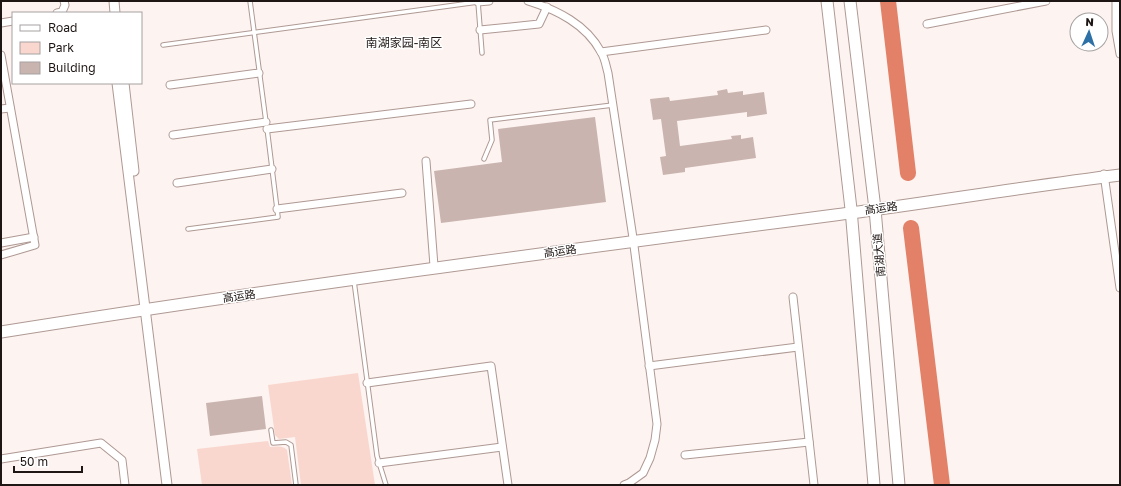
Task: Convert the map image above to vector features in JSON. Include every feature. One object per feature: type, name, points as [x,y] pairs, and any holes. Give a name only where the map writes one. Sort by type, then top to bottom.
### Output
[{"type":"main road","points":[[827,1],[851,211],[874,485]]},
{"type":"main road","name":"南湖大道","points":[[850,1],[874,208],[899,485]]},
{"type":"main road","name":"高运路","points":[[354,278],[1120,174]]},
{"type":"main road","name":"高运路","points":[[1,329],[147,307],[633,240]]},
{"type":"main road","name":"高运路","points":[[1,332],[147,307]]},
{"type":"street","points":[[62,12],[65,5],[64,1]]},
{"type":"street","points":[[108,1],[109,12]]},
{"type":"street","points":[[114,1],[115,12]]},
{"type":"street","points":[[477,2],[489,1]]},
{"type":"street","points":[[528,1],[547,7],[570,19],[589,35],[602,52],[608,72],[633,240],[657,424],[656,440],[643,473],[624,485]]},
{"type":"street","points":[[927,24],[1046,1]]},
{"type":"street","points":[[1116,1],[1116,31],[1120,54]]},
{"type":"street","points":[[480,30],[539,24],[547,7]]},
{"type":"street","points":[[1,23],[12,21]]},
{"type":"street","points":[[602,52],[766,30]]},
{"type":"street","points":[[1,55],[10,83],[10,108],[35,245],[1,255]]},
{"type":"street","points":[[170,84],[259,73]]},
{"type":"street","points":[[117,84],[171,485]]},
{"type":"street","points":[[124,84],[166,485]]},
{"type":"street","points":[[173,135],[471,104]]},
{"type":"street","points":[[1,109],[10,108]]},
{"type":"street","points":[[426,161],[434,266]]},
{"type":"street","points":[[177,183],[272,169]]},
{"type":"street","points":[[1104,176],[1120,288]]},
{"type":"street","points":[[277,209],[402,193]]},
{"type":"street","points":[[1,243],[34,237]]},
{"type":"street","points":[[792,297],[814,485]]},
{"type":"street","points":[[649,366],[798,346]]},
{"type":"street","points":[[367,383],[491,366],[508,485]]},
{"type":"street","points":[[685,455],[809,442]]},
{"type":"street","points":[[1,458],[101,443],[122,460],[125,485]]},
{"type":"street","points":[[379,463],[502,447]]},
{"type":"lane","points":[[188,229],[278,217],[250,1]]},
{"type":"lane","points":[[163,45],[477,2],[482,52]]},
{"type":"lane","points":[[484,159],[492,140],[490,120],[613,105]]},
{"type":"lane","points":[[354,278],[377,456],[386,485]]},
{"type":"lane","points":[[271,430],[273,443],[286,442],[291,445],[296,485]]},
{"type":"green space","points":[[358,373],[375,485],[301,485],[295,437],[279,439],[275,435],[268,385]]},
{"type":"green space","points":[[268,441],[270,447],[281,447],[287,450],[292,485],[202,485],[197,449]]},
{"type":"building","points":[[727,89],[728,93],[743,91],[743,95],[764,92],[767,114],[747,117],[747,112],[677,121],[680,146],[732,139],[731,136],[741,135],[741,139],[753,137],[756,158],[685,168],[685,172],[663,175],[660,157],[666,156],[661,119],[653,120],[650,99],[669,97],[670,101],[718,95],[717,91]]},
{"type":"building","points":[[595,117],[606,202],[441,223],[434,171],[502,162],[498,129]]},
{"type":"building","points":[[262,396],[266,429],[210,436],[206,403]]},
{"type":"waterway","points":[[888,1],[908,173]]},
{"type":"waterway","points":[[911,228],[942,485]]},
{"type":"district","name":"南湖家园-南区","points":[[404,43]]}]
